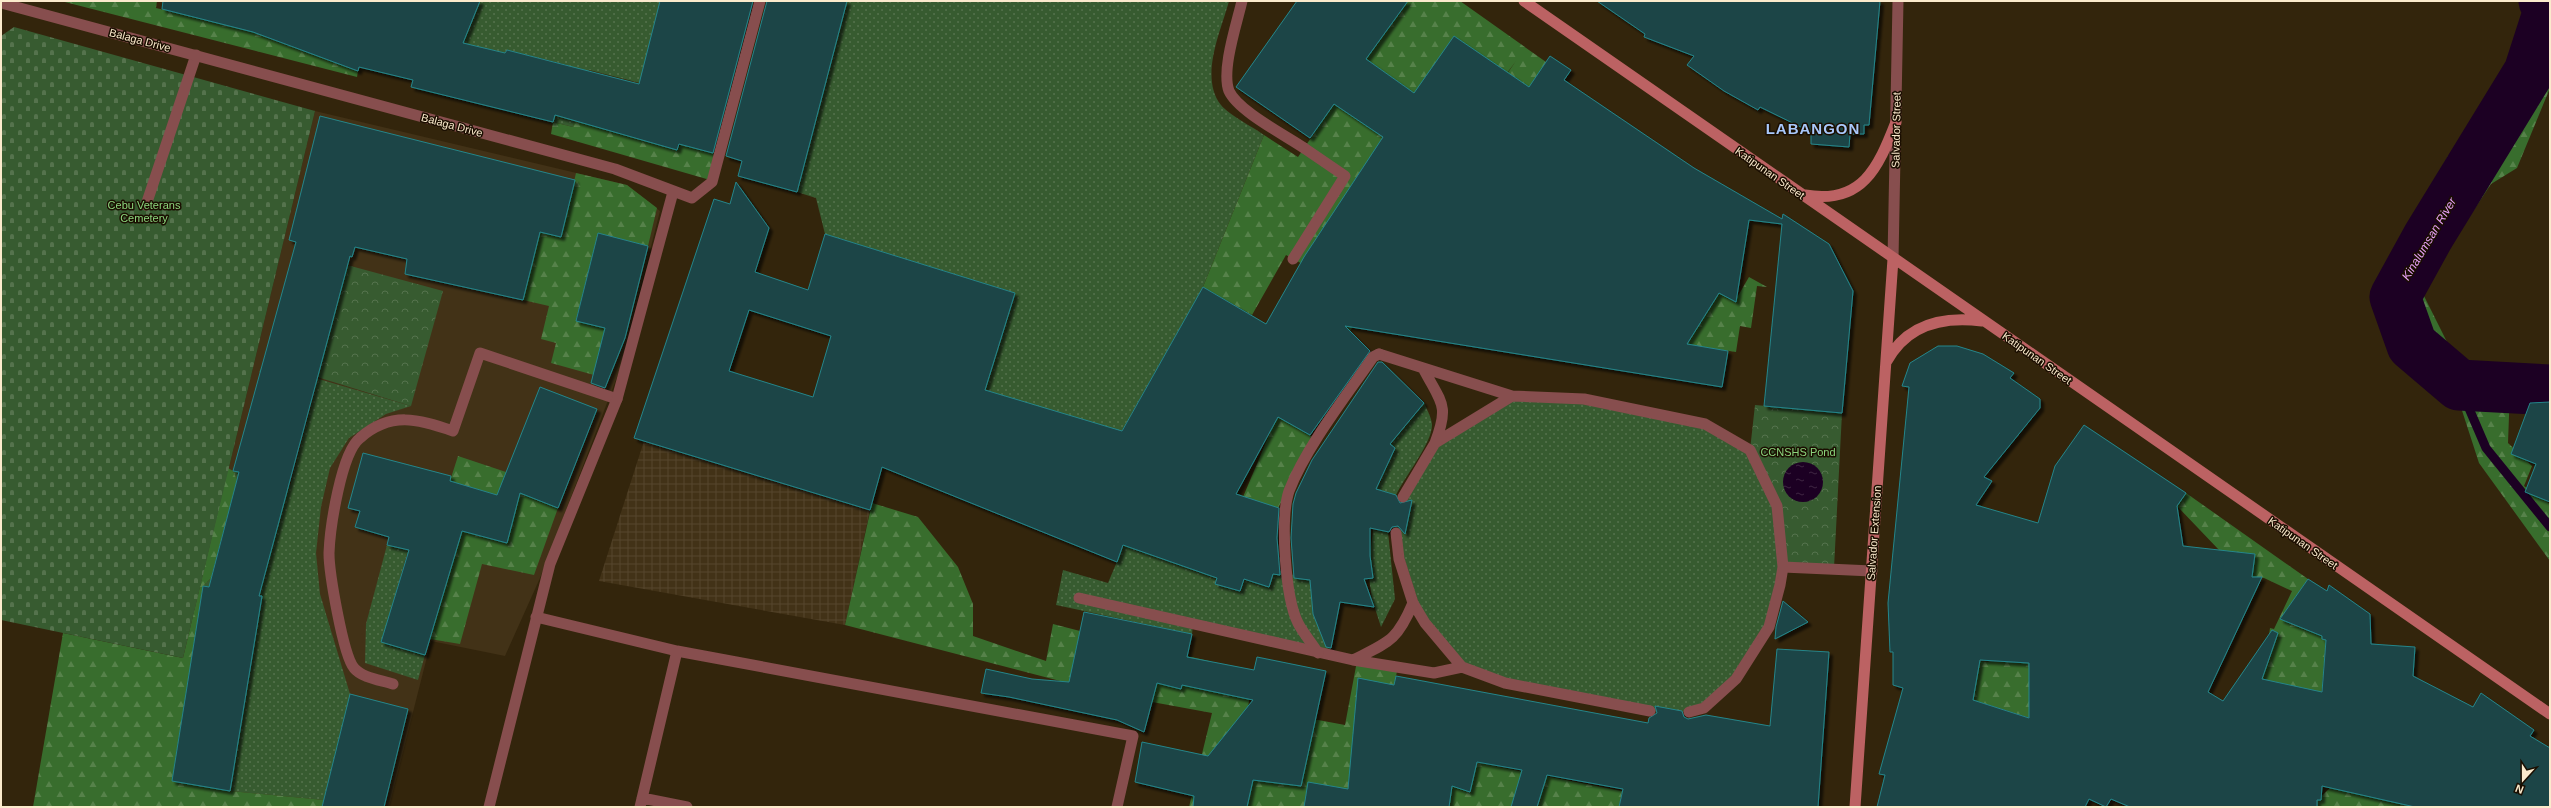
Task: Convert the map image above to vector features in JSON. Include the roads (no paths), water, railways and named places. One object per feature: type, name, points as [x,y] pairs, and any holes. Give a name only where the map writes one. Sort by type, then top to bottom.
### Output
[{"type":"main road","name":"Katipunan Street","points":[[1524,1],[1893,259],[2550,714]]},
{"type":"main road","points":[[1801,195],[1820,197],[1840,195],[1857,188],[1876,167],[1896,122]]},
{"type":"main road","name":"Salvador Extension","points":[[1855,807],[1893,259]]},
{"type":"main road","points":[[1886,363],[1896,346],[1919,328],[1944,320],[1984,322]]},
{"type":"street","name":"Balaga Drive","points":[[4,5],[196,55],[615,169],[692,198],[712,182],[760,1]]},
{"type":"street","points":[[1242,1],[1229,61],[1227,78],[1230,91],[1242,106],[1346,176],[1293,259]]},
{"type":"street","name":"Salvador Street","points":[[1893,259],[1898,1]]},
{"type":"street","points":[[146,205],[196,55]]},
{"type":"street","points":[[489,807],[550,564],[617,399],[673,192]]},
{"type":"street","points":[[393,684],[360,673],[353,667],[340,628],[330,553],[342,468],[350,449],[360,438],[391,420],[417,419],[453,430],[480,353],[617,399]]},
{"type":"street","points":[[1318,653],[1298,623],[1290,599],[1286,546],[1286,506],[1289,491],[1312,449],[1373,357],[1379,354],[1512,396],[1584,399],[1705,424],[1750,450],[1777,506],[1783,567],[1769,627],[1736,679],[1704,708],[1689,712]]},
{"type":"street","points":[[1403,497],[1435,443],[1443,422],[1444,408],[1423,368]]},
{"type":"street","points":[[1435,443],[1512,396]]},
{"type":"street","points":[[1396,533],[1400,559],[1413,603],[1425,623],[1462,667],[1505,683],[1650,711]]},
{"type":"street","points":[[1783,567],[1872,571]]},
{"type":"street","points":[[1079,598],[1353,660],[1434,673],[1462,667]]},
{"type":"street","points":[[1353,660],[1387,643],[1403,628],[1413,603]]},
{"type":"street","points":[[536,616],[677,652],[1133,736],[1117,807]]},
{"type":"street","points":[[677,652],[641,802],[687,807]]},
{"type":"water","points":[[1807,462],[1814,465],[1820,471],[1823,482],[1822,490],[1814,499],[1807,502],[1799,502],[1792,499],[1784,490],[1783,478],[1786,471],[1795,463]]},
{"type":"waterway","name":"Kinalumsan River","points":[[2544,1],[2549,10],[2529,72],[2428,237],[2395,297],[2412,345],[2459,385],[2550,390]]},
{"type":"waterway","points":[[2459,385],[2486,448],[2550,527]]},
{"type":"district","name":"LABANGON","points":[[1813,129]]},
{"type":"park label","name":"Cebu Veterans Cemetery","points":[[144,211]]},
{"type":"park label","name":"CCNSHS Pond","points":[[1798,452]]}]
